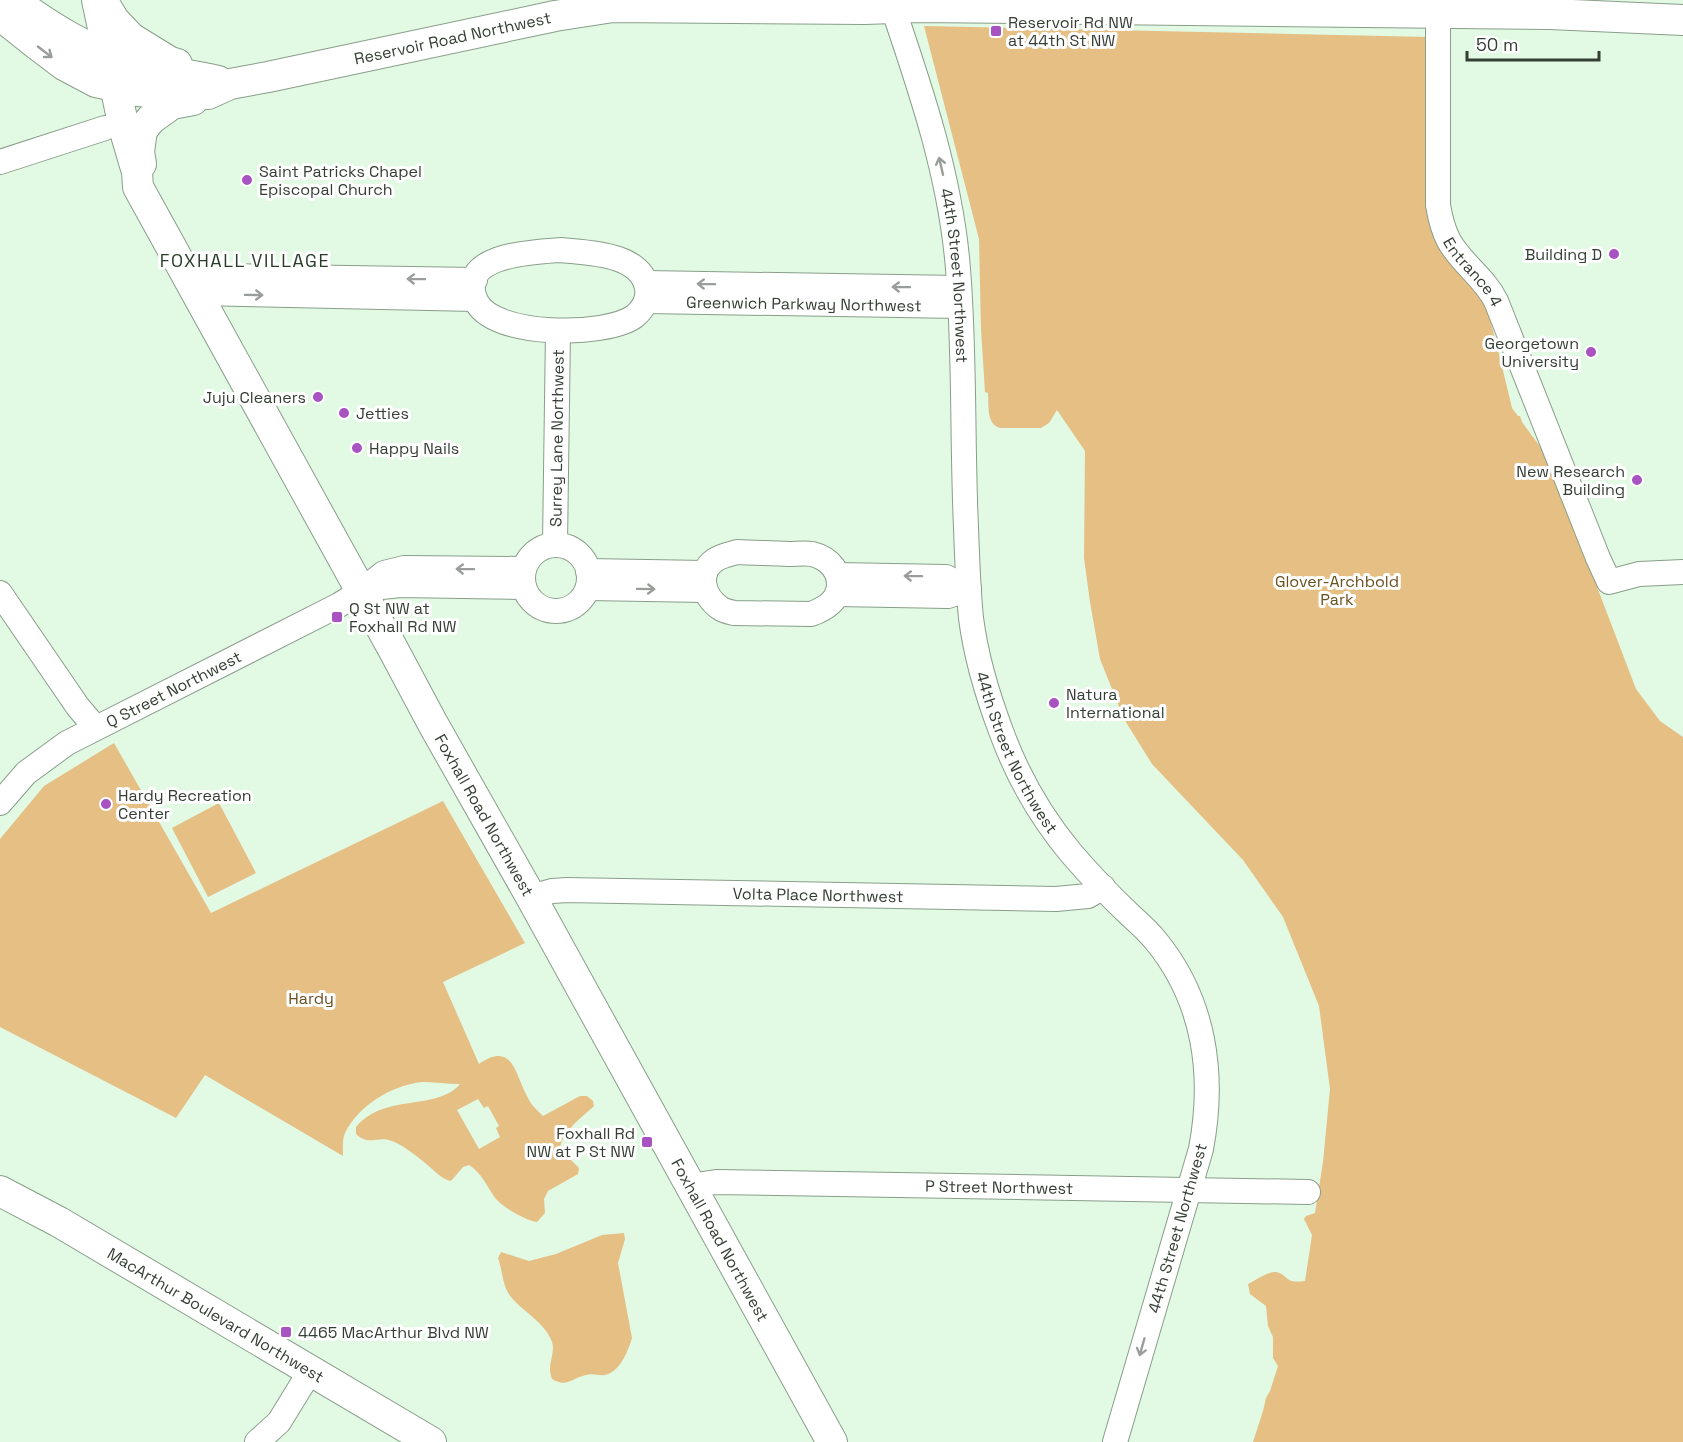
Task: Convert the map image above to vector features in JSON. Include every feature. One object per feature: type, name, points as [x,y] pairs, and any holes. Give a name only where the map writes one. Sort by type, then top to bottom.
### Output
[{"type":"main road","name":"Reservoir Road Northwest","points":[[13,0],[61,33],[134,65],[230,84]]},
{"type":"main road","name":"Foxhall Road Northwest","points":[[81,0],[99,51],[106,84],[124,128],[137,172],[138,187],[832,1442]]},
{"type":"main road","name":"Foxhall Road Northwest","points":[[97,0],[99,51]]},
{"type":"main road","points":[[102,0],[114,20],[131,38],[170,62],[210,71],[230,84],[220,96],[172,104],[151,119],[141,130],[139,152],[142,170],[138,187]]},
{"type":"main road","name":"Reservoir Road Northwest","points":[[0,15],[56,60],[106,84],[138,92],[182,95],[208,94],[230,84],[584,10],[652,3],[893,8],[1550,14],[1683,20]]},
{"type":"main road","name":"Foxhall Road Northwest","points":[[106,84],[99,106],[105,128],[117,166],[125,180],[138,187]]},
{"type":"main road","name":"MacArthur Boulevard Northwest","points":[[0,1191],[59,1222],[431,1442]]},
{"type":"street","name":"44th Street Northwest","points":[[893,8],[926,108],[942,167],[956,249],[960,297],[971,618],[980,664],[993,709],[1013,759],[1038,806],[1055,831],[1074,856],[1166,954],[1184,986],[1199,1026],[1206,1058],[1208,1091],[1201,1149],[1115,1442]]},
{"type":"street","name":"Entrance 4","points":[[1438,14],[1438,197],[1443,227],[1452,246],[1488,286],[1496,301],[1609,582],[1639,574],[1683,572]]},
{"type":"street","points":[[0,162],[105,128]]},
{"type":"street","points":[[561,250],[596,253],[621,260],[635,267],[644,277],[646,292],[644,307],[634,316],[622,322],[594,329],[558,331],[523,327],[498,319],[485,312],[477,303],[475,289],[476,275],[496,260],[522,253],[561,250]]},
{"type":"street","points":[[191,286],[475,289]]},
{"type":"street","name":"Greenwich Parkway Northwest","points":[[646,292],[960,297]]},
{"type":"street","name":"Surrey Lane Northwest","points":[[555,544],[558,331]]},
{"type":"street","points":[[555,544],[574,549],[584,559],[588,579],[584,598],[571,609],[555,612],[539,608],[527,597],[524,578],[525,563],[537,549],[555,544]]},
{"type":"street","points":[[737,552],[812,554],[826,560],[836,570],[838,585],[822,610],[811,614],[734,613],[722,609],[712,600],[705,581],[714,561],[737,552]]},
{"type":"street","name":"Q Street Northwest","points":[[0,803],[21,778],[67,743],[339,605],[361,591],[374,587],[524,578]]},
{"type":"street","points":[[588,579],[705,581]]},
{"type":"street","points":[[838,585],[948,596],[969,589]]},
{"type":"street","points":[[0,593],[75,703],[96,728]]},
{"type":"street","name":"Volta Place Northwest","points":[[531,897],[552,891],[570,890],[1056,900],[1088,896],[1103,887]]},
{"type":"street","name":"P Street Northwest","points":[[691,1188],[723,1182],[1308,1192]]},
{"type":"street","points":[[257,1442],[279,1422],[311,1370]]},
{"type":"green space","name":"Glover-Archbold Park","points":[[924,26],[1428,37],[1426,195],[1440,249],[1484,295],[1499,348],[1512,408],[1547,456],[1636,689],[1660,721],[1683,737],[1683,1442],[1253,1442],[1278,1366],[1273,1358],[1273,1337],[1268,1326],[1266,1306],[1250,1294],[1248,1284],[1273,1272],[1280,1273],[1293,1281],[1305,1281],[1312,1235],[1304,1219],[1315,1213],[1323,1162],[1330,1089],[1319,1006],[1283,917],[1243,860],[1152,764],[1124,719],[1100,659],[1090,602],[1084,558],[1085,451],[1057,410],[1049,423],[1041,428],[1000,428],[992,423],[988,393],[985,392],[979,239]]},
{"type":"green space","name":"Hardy","points":[[114,743],[211,913],[443,801],[525,943],[443,982],[479,1064],[500,1056],[506,1058],[516,1071],[529,1101],[543,1116],[580,1096],[587,1096],[593,1101],[594,1106],[570,1129],[560,1147],[579,1168],[578,1174],[548,1191],[544,1199],[545,1213],[537,1222],[509,1210],[499,1202],[481,1176],[469,1165],[463,1167],[451,1181],[447,1180],[413,1153],[396,1143],[382,1139],[366,1140],[356,1134],[356,1127],[368,1116],[382,1109],[438,1098],[460,1084],[422,1082],[399,1087],[377,1098],[358,1114],[345,1133],[343,1156],[205,1075],[176,1118],[0,1027],[0,839],[44,786]],"holes":[[[478,1099],[484,1108],[488,1106],[499,1126],[496,1128],[500,1137],[479,1149],[457,1110]]]},
{"type":"green space","points":[[219,803],[256,873],[208,897],[172,828]]},
{"type":"green space","points":[[624,1233],[625,1239],[618,1263],[632,1338],[626,1355],[610,1373],[588,1374],[566,1382],[557,1382],[552,1379],[550,1373],[553,1349],[549,1335],[508,1293],[498,1258],[501,1252],[529,1261],[556,1254],[602,1235]]},
{"type":"place","name":"Reservoir Rd NW at 44th St NW","points":[[996,31]]},
{"type":"place","name":"Saint Patricks Chapel Episcopal Church","points":[[247,180]]},
{"type":"place","name":"Building D","points":[[1614,254]]},
{"type":"place","name":"Georgetown University","points":[[1591,352]]},
{"type":"place","name":"Juju Cleaners","points":[[318,397]]},
{"type":"place","name":"Jetties","points":[[344,413]]},
{"type":"place","name":"Happy Nails","points":[[357,448]]},
{"type":"place","name":"New Research Building","points":[[1637,480]]},
{"type":"place","name":"Q St NW at Foxhall Rd NW","points":[[337,617]]},
{"type":"place","name":"Natura International","points":[[1054,703]]},
{"type":"place","name":"Hardy Recreation Center","points":[[106,804]]},
{"type":"place","name":"Foxhall Rd NW at P St NW","points":[[647,1142]]},
{"type":"place","name":"4465 MacArthur Blvd NW","points":[[286,1332]]},
{"type":"district","name":"FOXHALL VILLAGE","points":[[245,261]]}]
